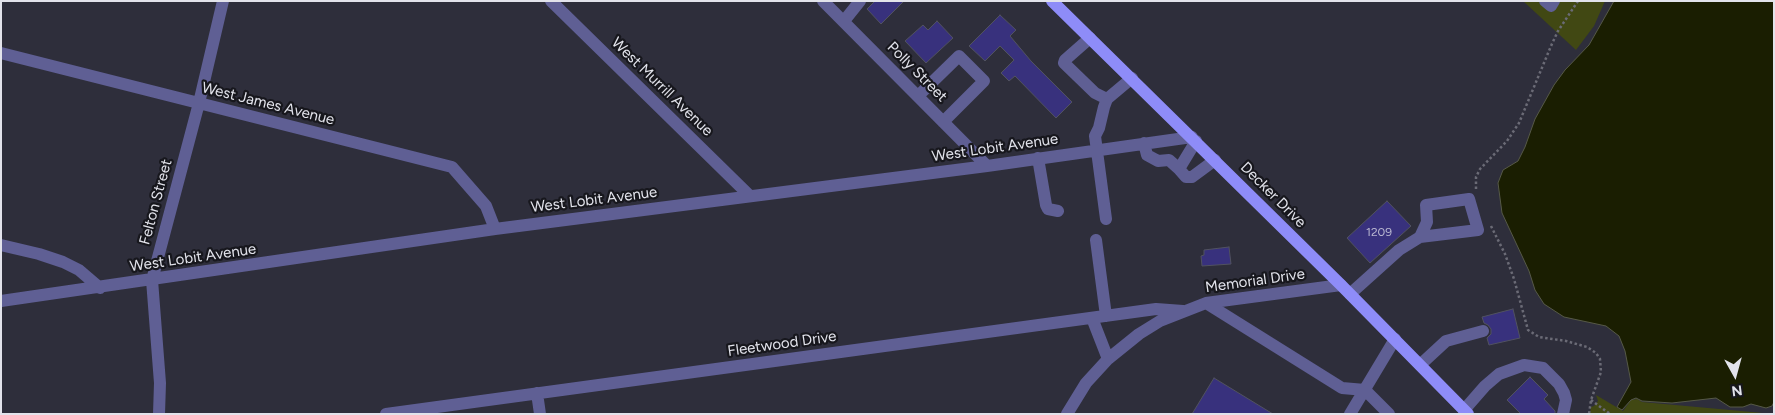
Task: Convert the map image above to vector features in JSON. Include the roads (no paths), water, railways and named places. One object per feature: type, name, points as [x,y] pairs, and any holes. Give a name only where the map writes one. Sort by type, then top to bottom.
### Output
[{"type":"main road","name":"Decker Drive","points":[[1052,1],[1346,289],[1466,412]]},
{"type":"street","name":"Felton Street","points":[[158,414],[160,383],[152,280],[199,103],[223,1]]},
{"type":"street","name":"West Murrill Avenue","points":[[551,1],[750,196]]},
{"type":"street","name":"Polly Street","points":[[823,1],[987,166]]},
{"type":"street","points":[[844,22],[860,1]]},
{"type":"street","points":[[1545,1],[1551,6],[1554,1]]},
{"type":"street","points":[[1090,38],[1064,60],[1064,63],[1095,93],[1107,99]]},
{"type":"street","name":"West James Avenue","points":[[1,53],[452,167],[486,206],[495,230]]},
{"type":"street","points":[[918,96],[959,56],[984,81],[943,122]]},
{"type":"street","points":[[1106,219],[1094,136],[1099,128],[1107,99],[1132,78]]},
{"type":"street","name":"West Lobit Avenue","points":[[1,301],[495,230],[1096,150],[1194,139]]},
{"type":"street","points":[[1179,169],[1194,139]]},
{"type":"street","points":[[1144,144],[1147,155],[1158,160],[1169,160],[1186,177],[1192,177],[1215,160]]},
{"type":"street","points":[[1038,158],[1046,206],[1048,209],[1058,211]]},
{"type":"street","points":[[1346,289],[1420,237],[1478,230],[1469,199],[1426,206],[1428,222],[1420,237]]},
{"type":"street","points":[[1096,240],[1106,316]]},
{"type":"street","points":[[1,245],[64,262],[78,270],[100,288]]},
{"type":"street","name":"Memorial Drive","points":[[1067,414],[1086,383],[1108,359],[1139,334],[1160,321],[1206,303],[1346,289]]},
{"type":"street","points":[[1206,303],[1342,388],[1365,390],[1389,414]]},
{"type":"street","name":"Fleetwood Drive","points":[[386,414],[1156,309],[1183,311]]},
{"type":"street","points":[[1092,318],[1108,359]]},
{"type":"street","points":[[1420,365],[1446,341],[1482,331]]},
{"type":"street","points":[[1350,414],[1394,339]]},
{"type":"street","points":[[1466,412],[1485,386],[1499,374],[1524,366],[1543,368],[1558,384],[1566,400],[1563,414]]},
{"type":"street","points":[[537,393],[540,414]]}]
